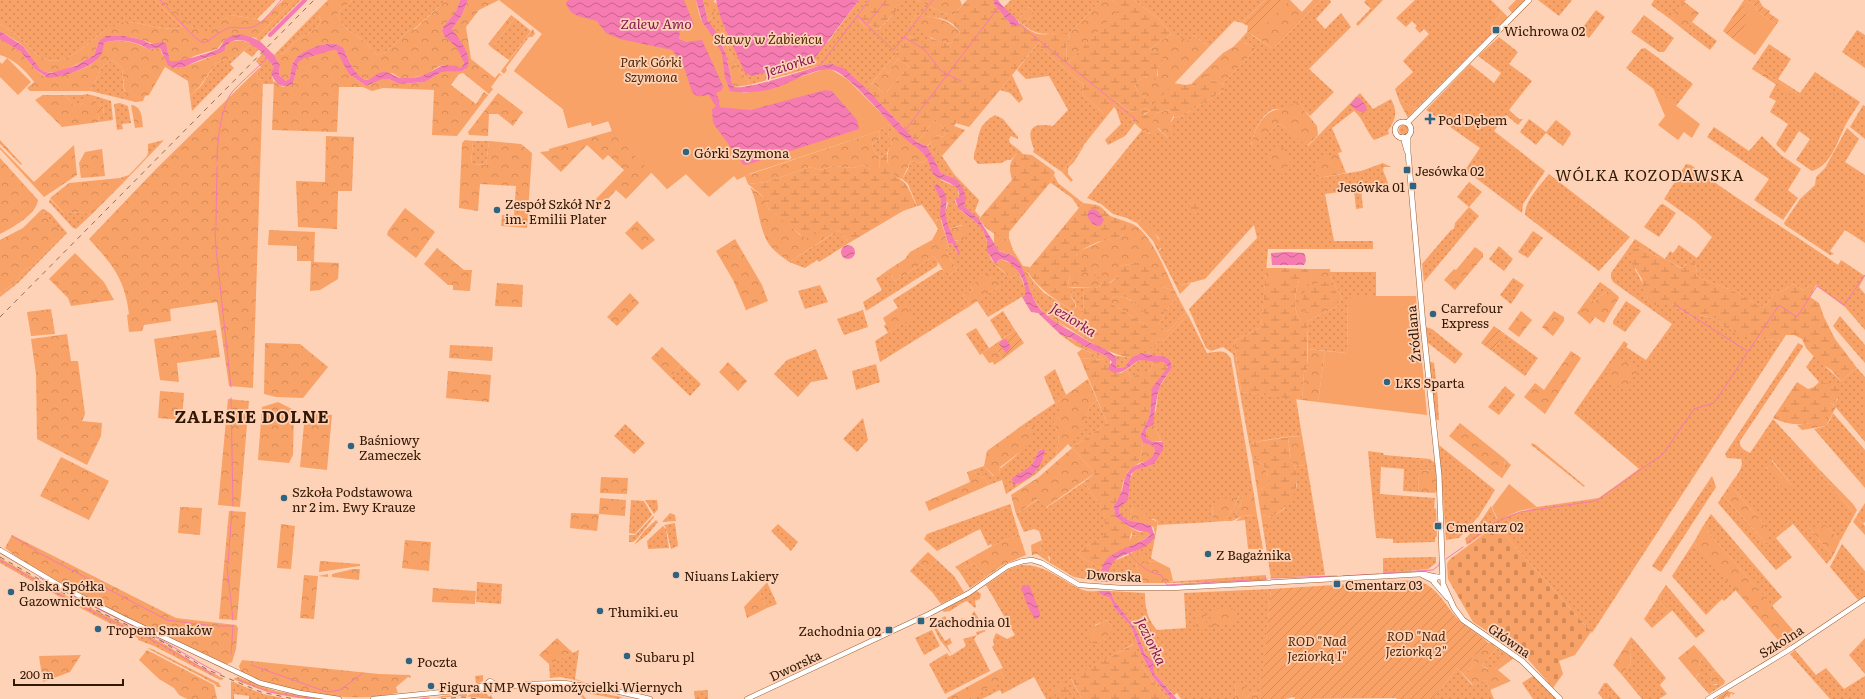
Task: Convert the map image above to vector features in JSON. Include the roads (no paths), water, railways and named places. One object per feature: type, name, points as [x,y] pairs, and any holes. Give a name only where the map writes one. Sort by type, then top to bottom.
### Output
[{"type":"main road","points":[[1409,125],[1529,0]]},
{"type":"main road","points":[[1400,123],[1409,125],[1411,131],[1405,137],[1397,133],[1396,127],[1400,123]]},
{"type":"main road","name":"Źródlana","points":[[1405,137],[1408,152],[1423,325],[1439,475],[1443,562],[1438,578],[1444,582],[1441,586]]},
{"type":"main road","points":[[1438,578],[1435,585],[1441,586]]},
{"type":"main road","name":"Główna","points":[[1441,586],[1463,620],[1522,661],[1560,699]]},
{"type":"street","points":[[0,550],[64,588],[260,683],[300,693],[340,699]]},
{"type":"street","name":"Dworska","points":[[747,699],[929,614],[965,595],[1013,564],[1028,560],[1037,561],[1076,583],[1122,588],[1172,588],[1422,575],[1438,578]]},
{"type":"street","name":"Szkolna","points":[[1708,699],[1792,648],[1865,599]]},
{"type":"street","points":[[486,687],[490,681],[495,686],[564,683],[607,689],[650,699]]},
{"type":"street","points":[[373,699],[486,687],[491,691],[495,686]]},
{"type":"water","points":[[460,0],[468,0],[462,15],[452,29],[467,53],[467,68],[462,71],[442,72],[425,82],[399,84],[389,79],[383,79],[366,86],[349,74],[336,50],[333,50],[302,59],[298,63],[293,84],[289,86],[282,86],[272,77],[271,73],[274,67],[263,53],[267,50],[274,55],[280,65],[279,75],[286,81],[290,78],[293,63],[296,58],[311,48],[325,44],[337,45],[343,48],[354,69],[365,80],[370,79],[381,72],[387,72],[402,78],[413,78],[446,65],[461,68],[464,63],[457,48],[444,36],[442,31],[443,27],[456,11]]},
{"type":"water","name":"Zalew Amo","points":[[569,0],[684,0],[694,25],[680,29],[679,39],[686,42],[702,40],[723,86],[722,90],[716,93],[720,102],[714,104],[709,95],[698,96],[692,92],[683,64],[672,50],[620,39],[606,33],[597,21],[578,16],[570,11],[566,2]]},
{"type":"water","points":[[696,0],[703,0],[708,21],[716,32],[726,54],[734,87],[751,86],[763,83],[822,65],[832,64],[845,69],[867,89],[917,142],[927,146],[941,173],[956,179],[963,188],[966,198],[964,206],[979,219],[999,251],[1013,256],[1018,261],[1022,267],[1030,291],[1043,312],[1058,324],[1114,355],[1117,359],[1116,367],[1125,367],[1131,358],[1141,353],[1166,357],[1170,360],[1172,367],[1161,384],[1158,392],[1154,424],[1148,427],[1146,431],[1146,438],[1153,442],[1163,442],[1163,449],[1154,464],[1136,470],[1131,474],[1128,500],[1119,508],[1119,513],[1128,520],[1151,525],[1155,537],[1141,549],[1119,558],[1113,563],[1109,571],[1107,582],[1101,582],[1101,577],[1103,565],[1107,559],[1118,551],[1145,539],[1150,535],[1148,532],[1139,531],[1130,527],[1115,516],[1114,506],[1128,472],[1135,466],[1151,458],[1155,450],[1153,446],[1143,443],[1140,436],[1150,415],[1152,388],[1168,367],[1163,362],[1140,360],[1119,373],[1110,371],[1108,368],[1112,362],[1106,356],[1071,338],[1061,335],[1038,313],[1031,312],[1022,297],[1025,295],[1025,289],[1022,278],[1015,267],[1005,260],[1000,259],[995,264],[987,251],[987,241],[983,230],[978,224],[958,208],[955,198],[959,197],[959,192],[957,189],[950,183],[934,175],[927,158],[903,137],[868,99],[840,73],[826,69],[819,70],[775,88],[747,92],[730,91],[725,78],[722,54],[714,38],[702,22]]},
{"type":"water","name":"Stawy w Żabieńcu","points":[[716,0],[859,0],[815,58],[807,62],[752,76],[745,73],[721,19]]},
{"type":"water","points":[[993,0],[998,0],[1016,18],[1020,25],[1011,25],[994,4]]},
{"type":"water","points":[[0,31],[23,46],[40,69],[51,73],[75,66],[94,55],[99,41],[106,36],[124,36],[143,40],[150,44],[163,42],[166,44],[170,61],[179,61],[214,51],[219,48],[226,39],[235,35],[245,35],[255,39],[263,45],[259,49],[242,40],[234,41],[226,46],[224,51],[184,67],[177,68],[168,65],[160,48],[148,49],[132,42],[109,41],[104,43],[101,55],[91,64],[69,74],[48,78],[35,69],[20,51],[0,39]]},
{"type":"water","points":[[825,90],[832,91],[857,120],[859,129],[746,165],[743,164],[713,123],[712,109],[716,107],[751,110]]},
{"type":"water","points":[[1356,97],[1360,98],[1367,107],[1364,113],[1356,110],[1350,105]]},
{"type":"water","points":[[937,184],[945,194],[947,221],[960,253],[959,255],[952,243],[948,243],[940,215],[941,200],[934,186]]},
{"type":"water","points":[[1094,209],[1098,211],[1104,220],[1100,226],[1094,225],[1088,218],[1089,210]]},
{"type":"water","points":[[848,245],[853,247],[855,252],[853,257],[848,259],[843,257],[841,252],[843,247]]},
{"type":"water","points":[[1271,253],[1304,253],[1306,262],[1304,265],[1272,265]]},
{"type":"water","points":[[1006,339],[1011,347],[1006,353],[999,344],[1001,341]]},
{"type":"water","points":[[1043,449],[1045,450],[1042,462],[1035,472],[1025,480],[1013,485],[1012,478],[1028,468],[1034,461],[1038,451]]},
{"type":"water","points":[[1024,585],[1029,585],[1030,587],[1040,613],[1039,618],[1035,619],[1029,609],[1021,588]]},
{"type":"water","points":[[1098,591],[1110,591],[1114,600],[1136,629],[1145,654],[1153,661],[1154,673],[1177,699],[1172,699],[1153,677],[1141,653],[1131,626],[1115,609],[1110,598],[1100,594]]},
{"type":"waterway","points":[[160,0],[188,31],[203,43],[221,32],[233,27],[253,27],[262,21],[281,0]]},
{"type":"waterway","points":[[270,35],[305,0]]},
{"type":"waterway","points":[[819,67],[869,0]]},
{"type":"waterway","points":[[868,23],[886,0]]},
{"type":"waterway","points":[[904,37],[933,0]]},
{"type":"waterway","points":[[906,129],[998,8]]},
{"type":"waterway","points":[[858,16],[893,50],[904,37],[925,50],[941,71],[961,81]]},
{"type":"waterway","points":[[1019,24],[1135,119]]},
{"type":"waterway","name":"Jeziorka","points":[[253,42],[259,45],[271,57]]},
{"type":"waterway","points":[[263,62],[267,58]]},
{"type":"waterway","points":[[217,161],[220,125],[228,98],[235,88],[261,64]]},
{"type":"waterway","points":[[715,98],[718,107]]},
{"type":"waterway","points":[[216,225],[217,166]]},
{"type":"waterway","points":[[215,229],[231,387]]},
{"type":"waterway","points":[[1467,543],[1494,523],[1520,512],[1595,501],[1600,498],[1663,454],[1694,409],[1714,403],[1779,305],[1797,317],[1817,286],[1844,305],[1865,275]]},
{"type":"waterway","points":[[1675,305],[1747,351]]},
{"type":"waterway","points":[[231,398],[233,506]]},
{"type":"waterway","points":[[228,563],[232,511]]},
{"type":"waterway","points":[[12,536],[37,551]]},
{"type":"waterway","points":[[1446,559],[1463,547]]},
{"type":"waterway","points":[[39,553],[167,620],[214,626]]},
{"type":"waterway","points":[[1129,553],[1135,561],[1143,567],[1151,572],[1161,575],[1167,585],[1267,579]]},
{"type":"waterway","points":[[0,560],[64,597]]},
{"type":"waterway","points":[[1384,573],[1433,570],[1439,565],[1440,560]]},
{"type":"waterway","points":[[227,566],[233,620]]},
{"type":"waterway","points":[[1343,576],[1378,574]]},
{"type":"waterway","points":[[1271,578],[1337,576]]},
{"type":"waterway","points":[[40,578],[165,642],[221,674]]},
{"type":"waterway","points":[[67,599],[116,623]]},
{"type":"waterway","points":[[118,624],[143,636]]},
{"type":"waterway","points":[[218,626],[233,626]]},
{"type":"waterway","points":[[231,654],[233,626]]},
{"type":"waterway","points":[[146,637],[157,643]]},
{"type":"waterway","points":[[158,643],[214,675]]},
{"type":"waterway","points":[[251,665],[327,692],[340,690],[363,673]]},
{"type":"waterway","points":[[239,680],[269,692],[311,699]]},
{"type":"waterway","points":[[420,699],[429,698]]},
{"type":"railway","points":[[0,317],[314,0]]},
{"type":"railway","points":[[0,557],[79,602],[163,642],[208,670],[261,692],[294,699]]},
{"type":"railway","points":[[441,699],[463,697],[478,699]]},
{"type":"place","name":"Wichrowa 02","points":[[1496,30]]},
{"type":"place","name":"Pod Dębem","points":[[1430,119]]},
{"type":"place","name":"Górki Szymona","points":[[686,152]]},
{"type":"place","name":"Jesówka 02","points":[[1407,170]]},
{"type":"place","name":"Jesówka 01","points":[[1413,186]]},
{"type":"place","name":"Zespół Szkół Nr 2 im. Emilii Plater","points":[[497,210]]},
{"type":"place","name":"Carrefour Express","points":[[1433,314]]},
{"type":"place","name":"LKS Sparta","points":[[1387,382]]},
{"type":"place","name":"Baśniowy Zameczek","points":[[351,446]]},
{"type":"place","name":"Szkoła Podstawowa nr 2 im. Ewy Krauze","points":[[284,498]]},
{"type":"place","name":"Cmentarz 02","points":[[1438,526]]},
{"type":"place","name":"Z Bagażnika","points":[[1208,554]]},
{"type":"place","name":"Niuans Lakiery","points":[[676,575]]},
{"type":"place","name":"Cmentarz 03","points":[[1337,584]]},
{"type":"place","name":"Polska Spółka Gazownictwa","points":[[11,592]]},
{"type":"place","name":"Tłumiki.eu","points":[[600,611]]},
{"type":"place","name":"Zachodnia 01","points":[[921,621]]},
{"type":"place","name":"Tropem Smaków","points":[[98,629]]},
{"type":"place","name":"Zachodnia 02","points":[[889,630]]},
{"type":"place","name":"Subaru pl","points":[[627,656]]},
{"type":"place","name":"Poczta","points":[[409,661]]},
{"type":"place","name":"Figura NMP Wspomożycielki Wiernych","points":[[431,686]]},
{"type":"district","name":"WÓLKA KOZODAWSKA","points":[[1650,174]]},
{"type":"district","name":"ZALESIE DOLNE","points":[[252,415]]},
{"type":"park label","name":"Park Górki Szymona","points":[[651,68]]},
{"type":"park label","name":"ROD \"Nad Jeziorką 2\"","points":[[1416,642]]},
{"type":"park label","name":"ROD \"Nad Jeziorką 1\"","points":[[1317,648]]}]
